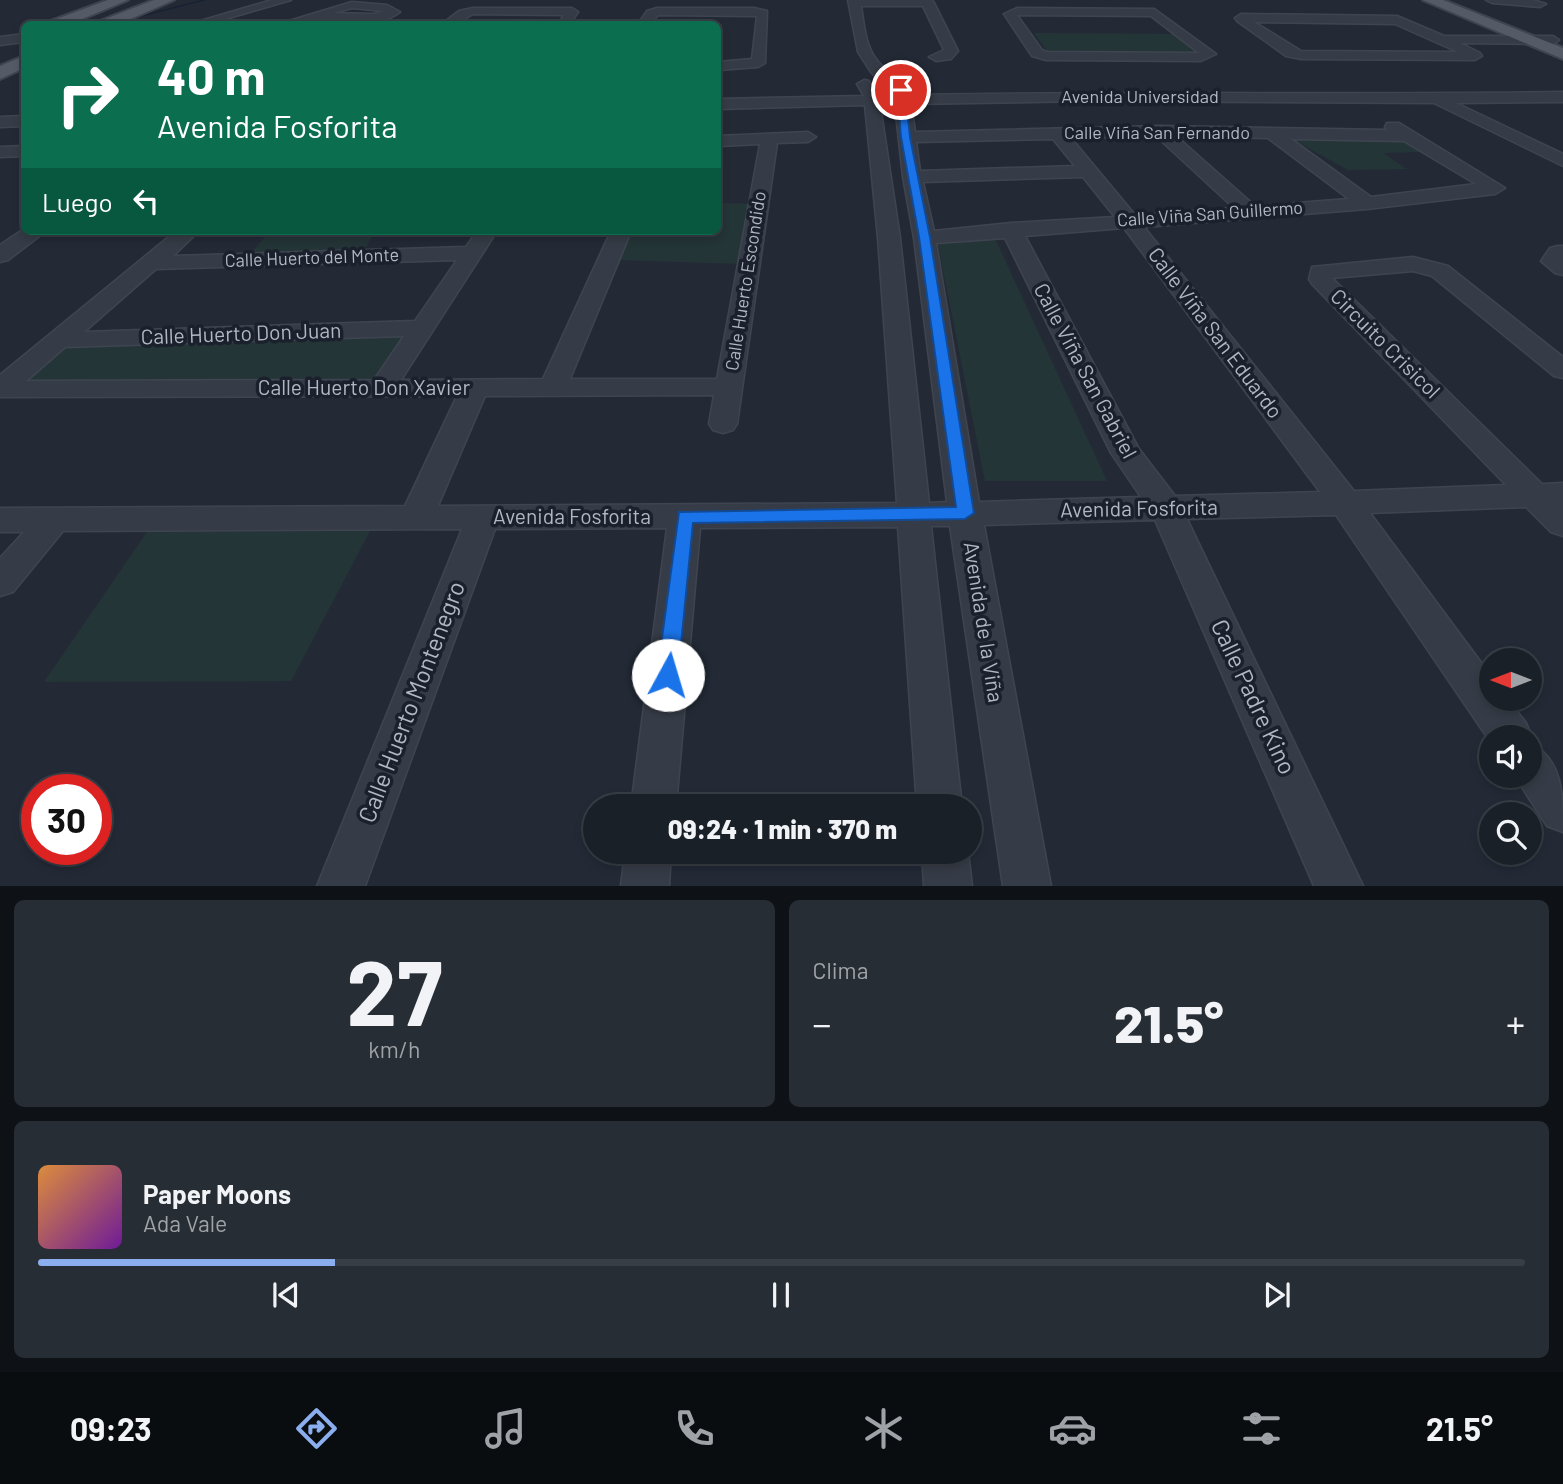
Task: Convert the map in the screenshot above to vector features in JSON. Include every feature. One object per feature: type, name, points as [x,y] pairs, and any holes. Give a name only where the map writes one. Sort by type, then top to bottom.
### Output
[{"type":"main road","points":[[65,21],[121,0]]},
{"type":"main road","points":[[114,21],[167,0]]},
{"type":"main road","points":[[1430,0],[1541,39]]},
{"type":"main road","points":[[1450,0],[1541,39],[1563,54]]},
{"type":"main road","points":[[0,72],[21,62]]},
{"type":"street","points":[[207,21],[285,0]]},
{"type":"street","points":[[1492,0],[1539,3]]},
{"type":"street","points":[[936,57],[947,55],[951,51],[927,2],[853,9],[862,49],[880,91],[889,238],[939,794]]},
{"type":"street","points":[[295,21],[312,16],[352,5],[394,10],[388,15],[375,18],[312,16]]},
{"type":"street","points":[[452,21],[463,12],[473,11],[572,12],[566,21]]},
{"type":"street","points":[[646,21],[651,13],[657,11],[763,14],[756,30],[760,52],[756,64],[721,66]]},
{"type":"street","points":[[1146,11],[1157,14],[1209,54],[1143,81],[1109,56],[1041,55],[1028,31],[1010,14],[1146,11]]},
{"type":"street","points":[[1276,18],[1339,56]]},
{"type":"street","points":[[1240,19],[1353,19],[1396,20],[1475,56],[1339,56],[1291,53],[1240,19]]},
{"type":"street","points":[[1353,19],[1377,31]]},
{"type":"street","points":[[1154,32],[1182,32]]},
{"type":"street","points":[[1436,37],[1541,39]]},
{"type":"street","points":[[1401,44],[1426,57]]},
{"type":"street","points":[[721,52],[760,52]]},
{"type":"street","points":[[1109,56],[1143,81]]},
{"type":"street","name":"Avenida Universidad","points":[[1143,81],[1344,100],[1563,97]]},
{"type":"street","name":"Avenida Universidad","points":[[721,94],[1143,81],[1333,91],[1563,88]]},
{"type":"street","name":"Avenida Universidad","points":[[721,104],[880,91]]},
{"type":"street","name":"Avenida de la Viña","points":[[880,91],[905,137],[925,237],[965,513],[1027,886]]},
{"type":"street","points":[[1435,99],[1563,162]]},
{"type":"street","points":[[1344,100],[1409,136]]},
{"type":"street","points":[[0,112],[21,112]]},
{"type":"street","points":[[0,122],[21,121]]},
{"type":"street","points":[[1160,131],[1250,211]]},
{"type":"street","name":"Calle Viña San Fernando","points":[[905,137],[1160,131],[1409,136]]},
{"type":"street","name":"Calle Viña San Eduardo","points":[[1057,132],[1128,220],[1345,503]]},
{"type":"street","points":[[1272,133],[1367,203]]},
{"type":"street","name":"Calle Viña San Guillermo","points":[[925,237],[1367,203],[1496,188],[1409,136]]},
{"type":"street","points":[[721,141],[808,137]]},
{"type":"street","name":"Calle Huerto Escondido","points":[[723,424],[769,139]]},
{"type":"street","points":[[0,152],[21,151]]},
{"type":"street","points":[[912,177],[1087,171]]},
{"type":"street","name":"Calle Viña San Gabriel","points":[[1012,229],[1126,453],[1166,508]]},
{"type":"street","points":[[0,256],[30,235]]},
{"type":"street","points":[[0,390],[184,235]]},
{"type":"street","points":[[382,388],[484,235]]},
{"type":"street","points":[[554,387],[619,235]]},
{"type":"street","name":"Calle Huerto del Monte","points":[[151,263],[472,253]]},
{"type":"street","name":"Circuito Crisicol","points":[[1563,370],[1440,271],[1413,264],[1320,272],[1320,279],[1549,495],[1563,524]]},
{"type":"street","name":"Calle Huerto Don Juan","points":[[59,340],[422,328]]},
{"type":"street","points":[[416,518],[475,387]]},
{"type":"street","name":"Calle Huerto Don Xavier","points":[[0,390],[729,387]]},
{"type":"street","name":"Avenida Fosforita","points":[[0,520],[913,514],[1549,495]]},
{"type":"street","points":[[1345,503],[1502,725]]},
{"type":"street","name":"Calle Padre Kino","points":[[1166,508],[1339,886]]},
{"type":"street","points":[[654,794],[685,517]]},
{"type":"street","name":"Calle Huerto Montenegro","points":[[341,886],[483,518]]},
{"type":"street","points":[[0,582],[55,519]]},
{"type":"street","points":[[1542,780],[1563,810]]},
{"type":"street","points":[[645,886],[647,864]]},
{"type":"street","points":[[945,864],[948,886]]},
{"type":"shaded area","points":[[1034,33],[1173,34],[1197,54],[1049,53]]},
{"type":"shaded area","points":[[1294,140],[1400,140],[1420,152],[1383,153],[1407,169],[1348,170]]},
{"type":"shaded area","points":[[721,203],[755,204],[741,264],[618,260],[628,235],[721,235]]},
{"type":"shaded area","points":[[993,234],[1107,481],[985,481],[937,240]]},
{"type":"shaded area","points":[[267,235],[373,235],[362,253],[248,257]]},
{"type":"shaded area","points":[[414,333],[377,383],[24,381],[70,342]]},
{"type":"shaded area","points":[[370,531],[291,681],[44,682],[147,532]]},
{"type":"waterway","points":[[122,21],[205,0]]},
{"type":"waterway","points":[[0,45],[21,42]]},
{"type":"route","points":[[668,675],[685,517],[965,513],[925,237],[905,137],[901,90]]}]
